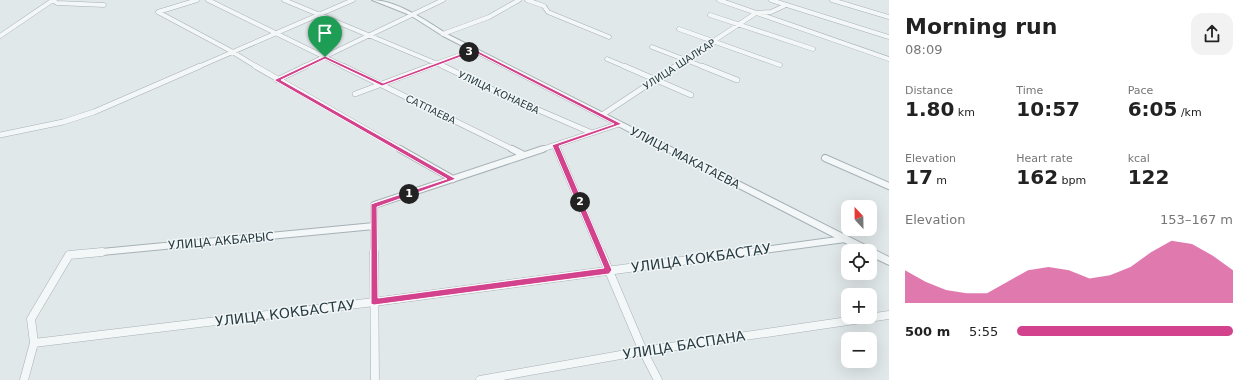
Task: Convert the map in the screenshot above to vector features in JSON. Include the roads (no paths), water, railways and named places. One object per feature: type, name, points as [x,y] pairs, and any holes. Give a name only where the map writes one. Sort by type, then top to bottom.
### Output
[{"type":"street","points":[[0,36],[53,0],[57,3],[104,5]]},
{"type":"street","points":[[198,0],[158,12],[453,179]]},
{"type":"street","name":"САТПАЕВА","points":[[208,0],[524,155]]},
{"type":"street","name":"УЛИЦА КОНАЕВА","points":[[284,0],[438,64],[506,96],[592,133]]},
{"type":"street","points":[[0,135],[63,122],[94,112],[352,0]]},
{"type":"street","name":"УЛИЦА МАКАТАЕВА","points":[[374,0],[412,14],[442,34],[855,244]]},
{"type":"street","points":[[277,80],[443,0]]},
{"type":"street","points":[[442,34],[489,17],[519,0]]},
{"type":"street","points":[[527,0],[544,6],[546,11],[609,37]]},
{"type":"street","points":[[719,0],[889,59]]},
{"type":"street","points":[[771,0],[889,38]]},
{"type":"street","points":[[832,0],[889,17]]},
{"type":"street","points":[[756,13],[771,12],[786,5]]},
{"type":"street","name":"УЛИЦА ШАЛКАР","points":[[602,115],[756,13]]},
{"type":"street","points":[[710,15],[814,49]]},
{"type":"street","points":[[679,29],[780,65]]},
{"type":"street","points":[[652,47],[737,80]]},
{"type":"street","points":[[355,94],[474,50]]},
{"type":"street","points":[[607,59],[691,95]]},
{"type":"street","points":[[374,380],[374,206],[619,124]]},
{"type":"street","points":[[555,145],[643,351],[658,380]]},
{"type":"street","points":[[825,158],[889,186]]},
{"type":"street","name":"УЛИЦА АКБАРЫС","points":[[34,343],[31,318],[69,255],[374,226]]},
{"type":"street","name":"УЛИЦА КОКБАСТАУ","points":[[34,343],[374,302],[845,239]]},
{"type":"street","name":"УЛИЦА БАСПАНА","points":[[480,380],[643,351],[889,315]]},
{"type":"street","points":[[24,380],[34,343]]}]
